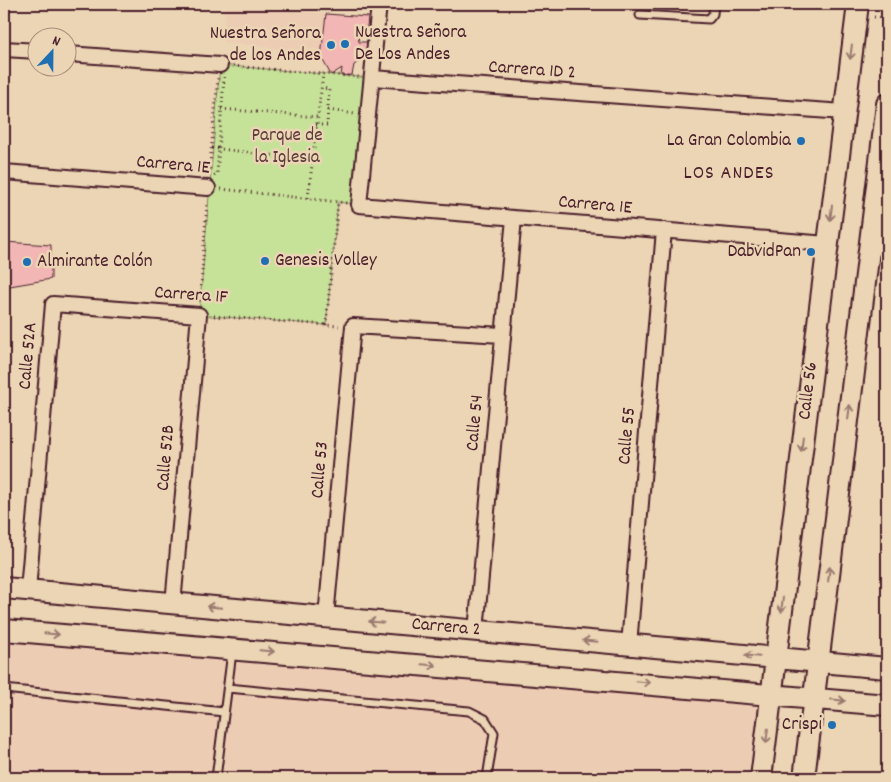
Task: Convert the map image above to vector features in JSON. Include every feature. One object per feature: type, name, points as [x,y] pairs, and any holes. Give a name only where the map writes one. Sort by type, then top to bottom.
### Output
[{"type":"street","points":[[368,116],[379,4]]},
{"type":"street","name":"Calle 56","points":[[761,778],[858,4]]},
{"type":"street","points":[[4,49],[28,50]]},
{"type":"street","points":[[78,55],[222,69]]},
{"type":"street","name":"Carrera 1D 2","points":[[372,78],[844,112]]},
{"type":"street","points":[[804,778],[818,662],[878,248],[887,112]]},
{"type":"street","name":"Carrera 1E","points":[[368,116],[359,205],[828,244]]},
{"type":"street","name":"Carrera 1E","points":[[4,172],[209,183]]},
{"type":"street","name":"Calle 54","points":[[476,631],[514,218]]},
{"type":"street","name":"Calle 55","points":[[630,645],[664,230]]},
{"type":"street","name":"Carrera 1F","points":[[53,304],[199,315]]},
{"type":"street","name":"Calle 52A","points":[[28,590],[53,304]]},
{"type":"street","name":"Calle 52B","points":[[173,604],[199,315]]},
{"type":"street","name":"Calle 53","points":[[326,618],[352,326],[502,335]]},
{"type":"street","name":"Carrera 2","points":[[4,588],[887,668]]},
{"type":"street","name":"Carrera 2","points":[[4,630],[887,705]]},
{"type":"lane","points":[[640,15],[709,19],[713,14],[714,4]]},
{"type":"lane","points":[[216,778],[232,648]]},
{"type":"lane","points":[[4,688],[224,712]]},
{"type":"lane","points":[[228,688],[469,711],[485,719],[494,733],[488,778]]},
{"type":"path","points":[[209,183],[217,174],[222,110],[222,69],[372,78]]},
{"type":"path","points":[[308,198],[322,74]]},
{"type":"path","points":[[316,125],[327,125],[329,89],[321,88]]},
{"type":"path","points":[[216,109],[317,117]]},
{"type":"path","points":[[328,110],[368,116]]},
{"type":"path","points":[[212,148],[312,160]]},
{"type":"path","name":"Carrera 1E","points":[[209,183],[338,202],[326,325]]},
{"type":"path","name":"Carrera 1F","points":[[199,315],[326,325]]},
{"type":"shaded area","points":[[225,4],[276,4],[279,9],[326,14],[321,57],[315,55],[316,49],[299,51],[224,42]]},
{"type":"shaded area","points":[[4,630],[772,694],[761,778],[4,778]]},
{"type":"green space","name":"Parque de la Iglesia","points":[[220,65],[372,78],[359,205],[338,202],[326,325],[199,315]]},
{"type":"building","name":"Nuestra Señora De Los Andes","points":[[326,14],[368,17],[366,36],[358,35],[359,42],[367,42],[370,53],[354,65],[352,75],[341,76],[342,68],[331,75],[321,57]]},
{"type":"building","name":"Almirante Colón","points":[[4,242],[51,245],[51,279],[4,287]]},
{"type":"place","name":"Nuestra Señora De Los Andes","points":[[345,44]]},
{"type":"place","name":"Nuestra Señora de los Andes","points":[[331,45]]},
{"type":"place","name":"La Gran Colombia","points":[[801,141]]},
{"type":"place","name":"DabvidPan","points":[[811,252]]},
{"type":"place","name":"Genesis Volley","points":[[265,261]]},
{"type":"place","name":"Almirante Colón","points":[[27,262]]},
{"type":"place","name":"Crispi","points":[[832,725]]},
{"type":"district","name":"LOS ANDES","points":[[729,174]]}]
